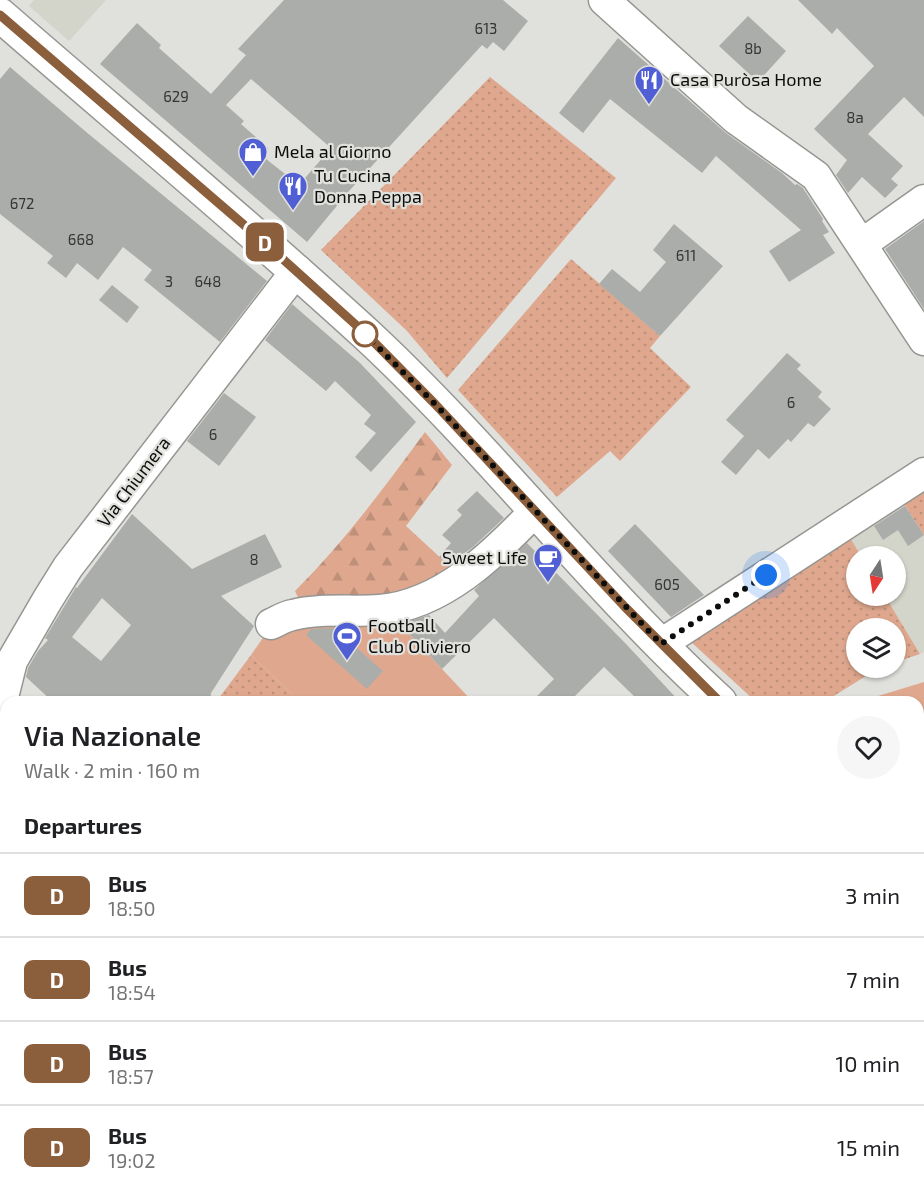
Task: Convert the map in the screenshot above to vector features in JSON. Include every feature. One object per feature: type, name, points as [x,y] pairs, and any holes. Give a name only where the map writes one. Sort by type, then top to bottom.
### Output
[{"type":"main road","points":[[0,15],[297,270],[366,334],[661,644],[714,696]]},
{"type":"street","points":[[604,0],[736,119],[816,176],[924,340]]},
{"type":"street","points":[[862,244],[924,200]]},
{"type":"street","name":"Via Chiumera","points":[[3,696],[12,661],[68,567],[297,270]]},
{"type":"street","points":[[661,644],[924,473]]},
{"type":"street","points":[[272,624],[292,615],[317,611],[382,610],[431,595],[470,572],[535,511]]},
{"type":"shaded area","points":[[34,0],[106,0],[69,41],[29,6]]},
{"type":"shaded area","points":[[902,501],[924,535],[924,652],[920,654],[906,631],[906,618],[898,618],[891,606],[906,606],[906,546],[855,546],[849,536]]},
{"type":"green space","points":[[490,77],[616,178],[447,378],[407,331],[321,250]]},
{"type":"green space","points":[[571,259],[660,336],[650,348],[691,387],[620,461],[610,451],[557,497],[458,390]]},
{"type":"green space","points":[[425,432],[452,465],[406,526],[457,573],[427,591],[301,604],[295,591],[347,534]]},
{"type":"green space","points":[[924,487],[924,535],[902,501]]},
{"type":"green space","points":[[849,536],[855,546],[846,546],[846,606],[891,606],[898,618],[846,618],[846,678],[863,678],[834,696],[750,696],[689,640]]},
{"type":"green space","name":"Football Club Oliviero","points":[[308,617],[395,619],[467,696],[294,696],[251,655],[267,632]]},
{"type":"green space","points":[[906,631],[920,654],[906,659]]},
{"type":"green space","points":[[251,655],[294,696],[220,696]]},
{"type":"green space","points":[[924,682],[924,696],[878,696]]},
{"type":"building","points":[[284,0],[503,0],[528,21],[504,51],[493,42],[487,49],[482,45],[350,190],[307,242],[100,64],[137,23],[161,45],[159,48],[211,94],[246,55],[238,49]],"holes":[[[251,79],[331,148],[299,185],[261,155],[268,148],[241,124],[244,121],[226,105]]]},
{"type":"building","points":[[798,0],[924,0],[924,117],[904,97],[868,134],[903,166],[891,179],[898,185],[885,198],[862,177],[848,193],[836,175],[847,160],[814,129],[874,66],[837,28],[832,34]]},
{"type":"building","points":[[748,16],[786,51],[758,82],[719,46]]},
{"type":"building","points":[[618,38],[726,133],[795,185],[803,188],[823,219],[829,232],[823,235],[835,253],[789,282],[769,251],[801,230],[716,156],[702,173],[610,99],[583,133],[559,113]]},
{"type":"building","points":[[10,67],[267,281],[220,342],[144,280],[152,270],[123,247],[98,280],[77,263],[66,278],[47,263],[53,256],[0,214],[0,79]]},
{"type":"building","points":[[924,221],[924,309],[885,249]]},
{"type":"building","points":[[674,224],[723,266],[660,336],[599,284],[612,269],[640,292],[666,262],[653,250]]},
{"type":"building","points":[[112,285],[139,307],[127,323],[99,300]]},
{"type":"building","points":[[292,304],[360,363],[416,422],[371,472],[355,457],[376,433],[364,424],[371,415],[335,381],[326,391],[265,340]]},
{"type":"building","points":[[787,353],[801,365],[797,369],[822,392],[818,397],[831,409],[814,427],[808,423],[791,442],[788,439],[769,459],[758,449],[736,475],[721,462],[744,436],[726,420]]},
{"type":"building","points":[[224,393],[256,417],[219,466],[187,441]]},
{"type":"building","points":[[477,491],[504,518],[473,547],[449,565],[439,557],[451,543],[442,535],[462,515],[457,510]]},
{"type":"building","points":[[905,506],[924,535],[908,546],[898,530],[883,540],[874,526]]},
{"type":"building","points":[[132,514],[192,569],[265,534],[282,567],[221,596],[254,626],[211,696],[47,696],[26,677],[28,668],[48,640],[45,638],[76,587]],"holes":[[[102,598],[131,625],[101,661],[72,637]]]},
{"type":"building","points":[[635,524],[704,595],[671,617],[608,551]]},
{"type":"building","points":[[527,543],[674,696],[634,696],[604,667],[575,696],[537,696],[554,679],[494,618],[442,669],[400,624],[429,615],[445,633],[479,596],[474,590]]},
{"type":"building","points":[[334,628],[383,671],[367,689],[306,635],[311,629]]},
{"type":"bus line","name":"D","points":[[0,15],[297,270],[366,334],[435,404],[625,607],[713,696]]},
{"type":"place","name":"Casa Puròsa Home","points":[[649,106]]},
{"type":"place","name":"Mela al Giorno","points":[[253,178]]},
{"type":"place","name":"Tu Cucina Donna Peppa","points":[[293,212]]},
{"type":"place","name":"Sweet Life","points":[[548,584]]},
{"type":"place","name":"Football Club Oliviero","points":[[347,662]]},
{"type":"route","points":[[365,334],[435,404],[661,644],[766,575]]}]
